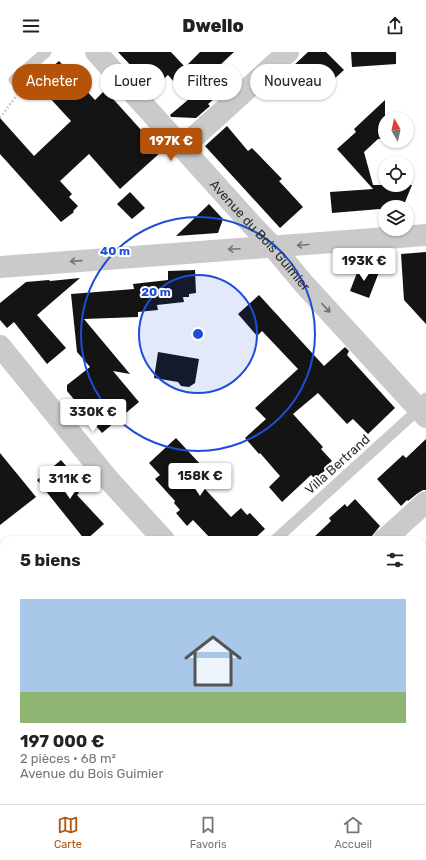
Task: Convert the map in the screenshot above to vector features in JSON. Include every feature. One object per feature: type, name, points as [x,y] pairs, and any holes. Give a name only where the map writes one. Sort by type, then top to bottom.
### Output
[{"type":"street","name":"Avenue du Bois Guimier","points":[[96,52],[273,247],[304,284],[424,408]]},
{"type":"street","points":[[182,148],[288,52]]},
{"type":"street","points":[[0,267],[426,235]]},
{"type":"street","points":[[0,346],[108,479],[160,536]]},
{"type":"street","points":[[388,536],[426,502]]},
{"type":"lane","points":[[32,64],[46,52]]},
{"type":"lane","name":"Villa Bertrand","points":[[280,536],[424,408]]},
{"type":"building","points":[[118,52],[171,52],[182,64],[173,64],[173,81],[168,75],[165,78],[165,64],[129,64]]},
{"type":"building","points":[[200,52],[234,52],[221,64],[188,64]]},
{"type":"building","points":[[308,52],[326,52],[344,70],[336,77],[336,64],[295,64]]},
{"type":"building","points":[[351,52],[396,52],[396,64],[352,67]]},
{"type":"building","points":[[100,95],[100,100],[114,100],[161,152],[120,189],[89,154],[60,181],[72,194],[69,197],[78,206],[73,211],[74,212],[61,222],[0,154],[0,118],[34,156],[71,121],[52,100],[92,100],[92,97],[95,100]]},
{"type":"building","points":[[188,100],[213,100],[208,104],[210,106],[196,118],[171,117],[170,115]]},
{"type":"building","points":[[385,100],[385,112],[378,112],[378,139],[364,152],[373,185],[378,185],[378,192],[409,192],[406,200],[378,200],[378,209],[332,213],[330,192],[373,189],[337,149],[356,132],[354,129]]},
{"type":"building","points":[[227,126],[248,151],[252,148],[282,179],[279,181],[303,207],[280,228],[205,146]]},
{"type":"building","points":[[130,192],[145,208],[132,219],[117,204]]},
{"type":"building","points":[[209,204],[223,219],[218,233],[176,236]]},
{"type":"building","points":[[426,252],[426,324],[404,300],[401,254]]},
{"type":"building","points":[[360,265],[379,272],[369,298],[350,291]]},
{"type":"building","points":[[195,270],[196,293],[189,294],[189,297],[183,297],[184,302],[157,305],[158,310],[138,312],[138,317],[84,319],[130,374],[113,371],[139,402],[102,433],[67,391],[67,385],[90,367],[77,352],[71,294],[134,289],[133,284],[168,280],[168,271]]},
{"type":"building","points":[[80,278],[37,315],[66,348],[47,364],[14,322],[7,328],[0,320],[0,303],[26,282]]},
{"type":"building","points":[[259,295],[324,366],[345,347],[349,351],[347,355],[395,408],[368,434],[353,419],[347,424],[318,393],[293,414],[323,447],[321,449],[332,461],[326,466],[328,468],[315,479],[311,475],[282,502],[269,487],[280,476],[245,438],[266,419],[255,408],[298,369],[262,331],[257,336],[238,314]]},
{"type":"building","points":[[158,352],[199,359],[195,383],[189,387],[181,386],[178,382],[154,378]]},
{"type":"building","points":[[176,438],[215,480],[205,489],[231,517],[241,508],[247,515],[250,513],[265,529],[257,536],[208,536],[193,520],[187,526],[176,513],[180,510],[174,503],[175,501],[155,479],[160,475],[149,463]]},
{"type":"building","points":[[426,439],[426,490],[423,490],[408,501],[407,500],[401,506],[377,479],[403,455],[406,458]]},
{"type":"building","points":[[0,453],[36,497],[0,525]]},
{"type":"building","points":[[61,460],[73,474],[67,479],[79,493],[77,495],[104,524],[90,536],[82,536],[37,480]]},
{"type":"building","points":[[355,499],[380,526],[372,536],[315,536],[331,521],[329,518],[345,504],[347,507]]}]
